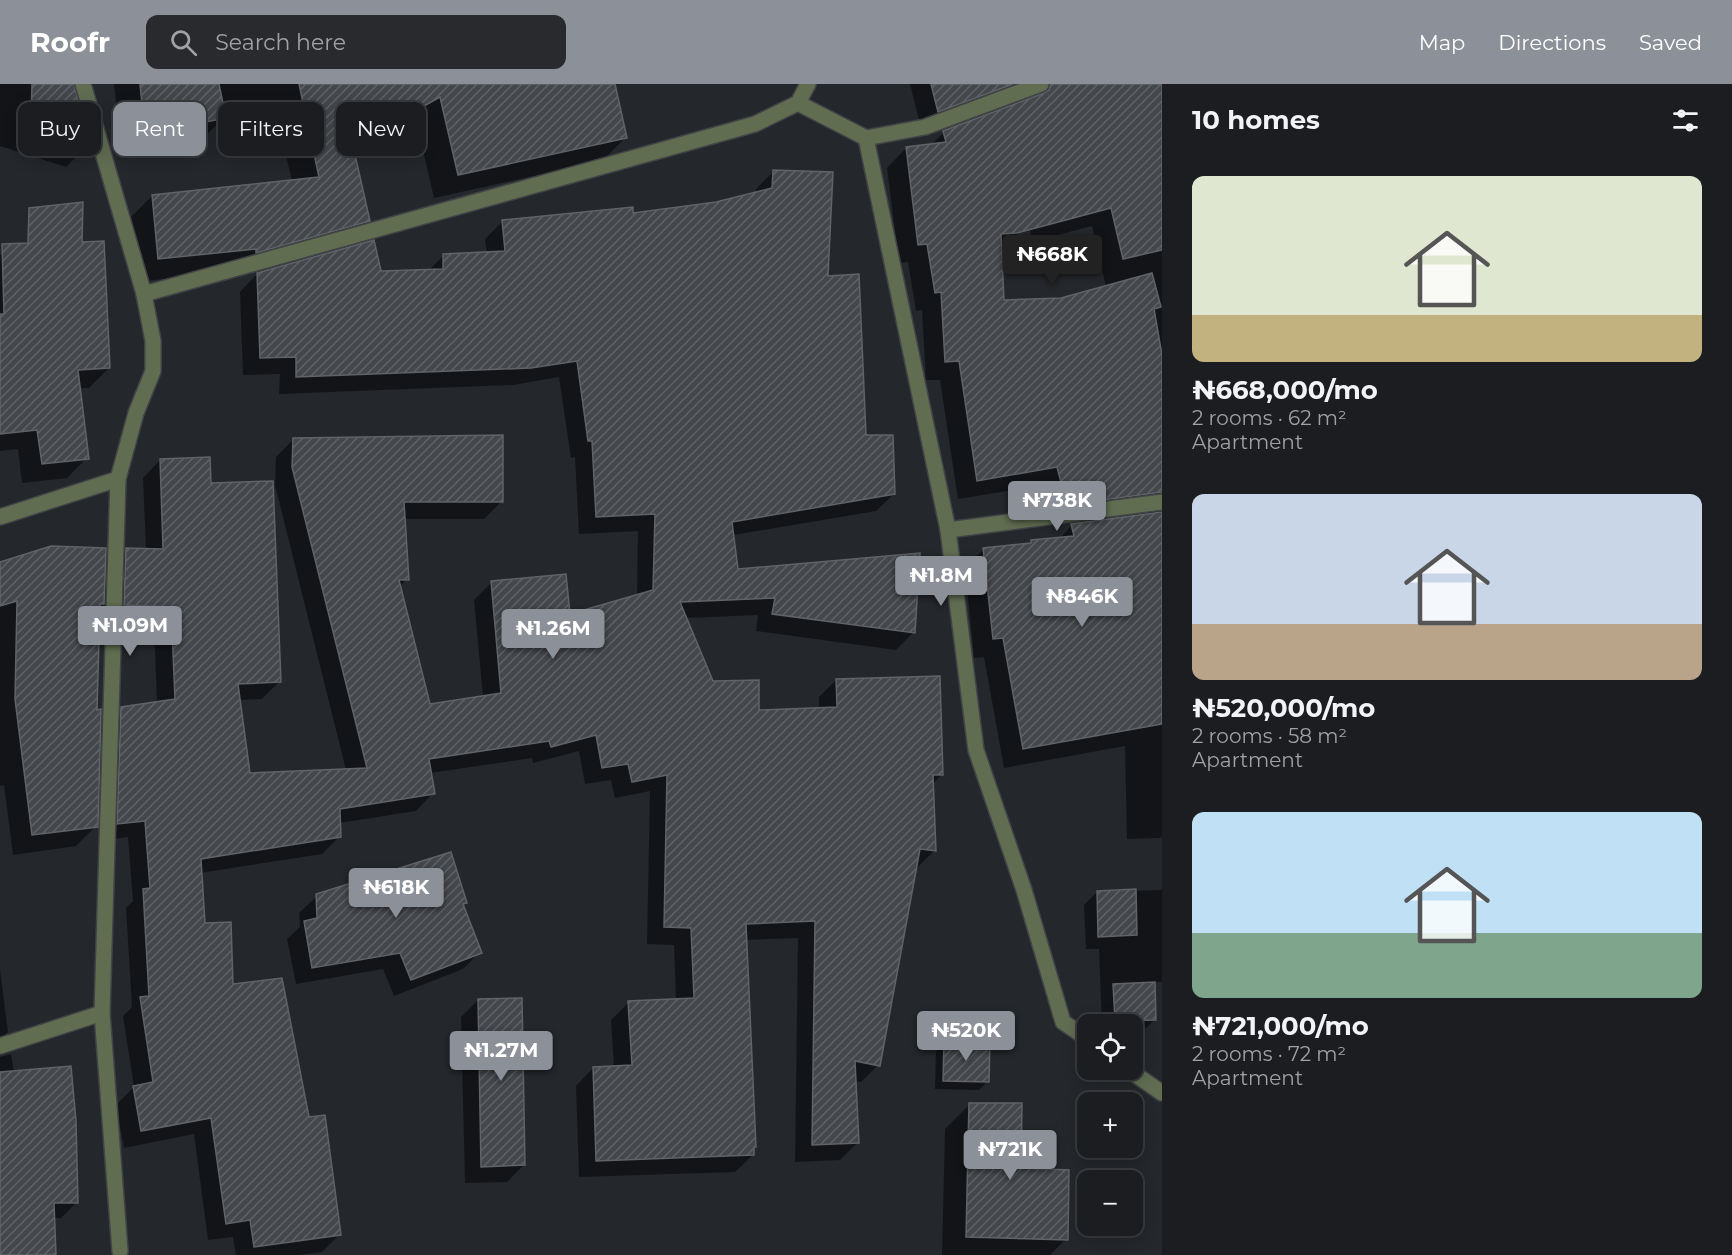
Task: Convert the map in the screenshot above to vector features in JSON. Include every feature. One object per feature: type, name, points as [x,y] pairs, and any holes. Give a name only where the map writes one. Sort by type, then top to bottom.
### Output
[{"type":"street","points":[[83,84],[144,294],[153,342],[153,371],[136,413],[118,479],[102,1013],[120,1251]]},
{"type":"street","points":[[144,294],[755,124],[798,103],[808,84]]},
{"type":"street","points":[[798,103],[866,138],[925,127],[1041,84]]},
{"type":"street","points":[[866,138],[948,530],[976,750],[1024,890],[1064,1022],[1077,1031]]},
{"type":"street","points":[[0,518],[118,479]]},
{"type":"street","points":[[948,530],[1162,502]]},
{"type":"street","points":[[0,1046],[102,1013]]},
{"type":"street","points":[[1143,1080],[1162,1093]]},
{"type":"building","points":[[32,84],[74,84],[79,102],[32,102]]},
{"type":"building","points":[[140,84],[219,84],[223,102],[218,102],[218,120],[206,122],[206,102],[142,102]]},
{"type":"building","points":[[299,84],[615,84],[627,138],[458,175],[440,97],[426,105],[426,102],[336,102],[336,156],[355,156],[370,221],[256,253],[256,249],[158,259],[152,195],[319,177],[314,156],[324,156],[324,102],[303,102]]},
{"type":"building","points":[[931,84],[1013,84],[938,112]]},
{"type":"building","points":[[1051,84],[1162,84],[1162,250],[1123,259],[1111,208],[1017,233],[1001,234],[1004,300],[1061,298],[1152,273],[1161,307],[1154,309],[1162,355],[1162,492],[1067,505],[1057,467],[977,481],[959,361],[945,362],[941,292],[935,293],[927,244],[918,245],[906,147],[946,142],[943,131],[1044,93],[1049,90]]},
{"type":"building","points":[[773,170],[833,172],[828,276],[859,274],[866,435],[893,435],[895,494],[732,522],[738,569],[920,553],[915,633],[772,614],[775,598],[680,602],[713,681],[759,680],[759,710],[837,707],[836,679],[940,676],[943,775],[933,775],[936,851],[920,849],[880,1066],[855,1061],[859,1143],[812,1145],[815,921],[746,924],[756,1147],[754,1147],[754,1155],[596,1161],[593,1067],[632,1065],[628,1001],[694,998],[691,928],[664,927],[667,775],[632,782],[628,764],[602,768],[596,735],[551,747],[549,741],[429,759],[435,794],[340,809],[341,837],[201,859],[205,923],[231,922],[233,984],[282,978],[309,1117],[325,1115],[341,1235],[254,1247],[250,1220],[226,1224],[211,1118],[141,1131],[133,1086],[153,1082],[140,997],[149,996],[143,889],[150,888],[145,821],[117,824],[121,707],[175,699],[171,607],[124,605],[126,548],[163,549],[160,459],[210,457],[211,483],[273,481],[281,682],[238,684],[250,773],[367,768],[292,467],[293,438],[503,435],[503,502],[404,502],[409,580],[399,580],[430,704],[501,693],[491,581],[566,574],[570,614],[653,590],[655,514],[596,517],[592,441],[588,441],[577,361],[531,368],[296,377],[296,357],[260,358],[257,273],[374,240],[381,271],[443,269],[443,254],[505,251],[502,220],[633,207],[633,213],[716,202],[772,188]]},
{"type":"building","points":[[83,202],[82,242],[104,241],[110,368],[78,370],[89,459],[42,464],[37,430],[0,434],[0,314],[4,314],[2,244],[28,243],[29,208]]},
{"type":"building","points":[[1162,512],[1162,724],[1023,749],[1003,638],[993,639],[983,548],[1074,536],[1071,524]]},
{"type":"building","points":[[51,546],[106,548],[104,604],[100,604],[97,710],[101,709],[98,827],[32,835],[15,699],[17,601],[0,606],[0,562]]},
{"type":"building","points":[[451,852],[467,903],[463,904],[482,953],[411,980],[400,953],[312,968],[304,921],[317,918],[316,894]]},
{"type":"building","points":[[1136,889],[1137,935],[1098,937],[1097,891]]},
{"type":"building","points":[[1155,982],[1156,1020],[1143,1020],[1143,1014],[1115,1014],[1113,984]]},
{"type":"building","points":[[522,998],[525,1165],[481,1167],[478,999]]},
{"type":"building","points":[[944,1041],[990,1042],[989,1082],[943,1081]]},
{"type":"building","points":[[71,1066],[76,1121],[78,1203],[54,1203],[56,1255],[0,1255],[0,1072]]},
{"type":"building","points":[[969,1103],[1022,1103],[1021,1168],[1069,1170],[1068,1240],[966,1237]]}]
